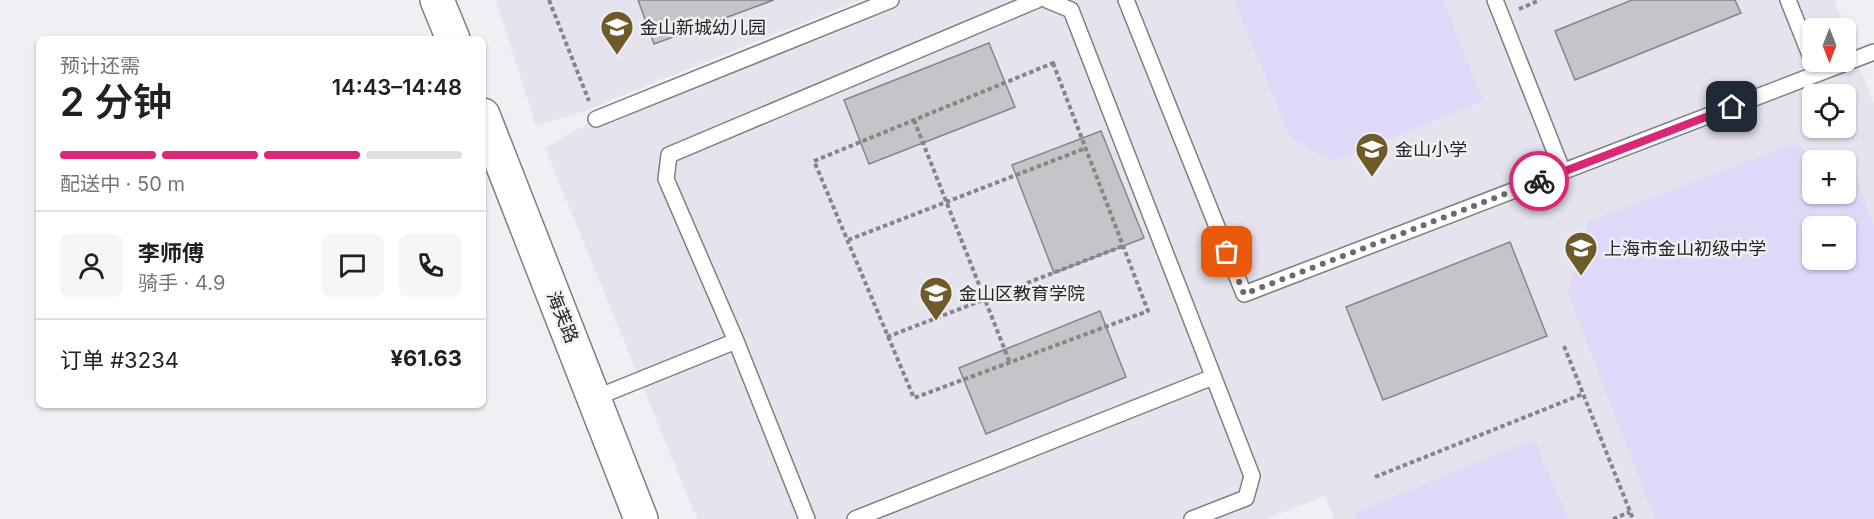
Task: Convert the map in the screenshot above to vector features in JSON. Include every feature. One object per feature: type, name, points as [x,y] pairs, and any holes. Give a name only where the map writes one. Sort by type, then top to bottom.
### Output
[{"type":"street","points":[[437,0],[452,36]]},
{"type":"street","name":"海芙路","points":[[486,123],[641,519]]},
{"type":"lane","points":[[596,119],[891,0]]},
{"type":"lane","points":[[807,519],[736,340],[666,179],[669,155],[1037,0]]},
{"type":"lane","points":[[1047,0],[1071,10],[1252,476],[1246,498],[1192,519]]},
{"type":"lane","points":[[1126,0],[1244,294],[1563,172],[1802,70]]},
{"type":"lane","points":[[1495,0],[1563,172]]},
{"type":"lane","points":[[1788,0],[1802,35]]},
{"type":"lane","points":[[1856,56],[1874,52]]},
{"type":"lane","points":[[595,398],[736,340]]},
{"type":"lane","points":[[855,519],[1213,377]]},
{"type":"path","points":[[549,0],[596,119]]},
{"type":"path","points":[[1053,63],[1086,148],[1148,312],[914,398],[814,161],[1053,63]]},
{"type":"path","points":[[914,120],[1010,363]]},
{"type":"path","points":[[848,240],[1086,148]]},
{"type":"path","points":[[887,337],[1123,246]]},
{"type":"path","points":[[1564,346],[1633,519]]},
{"type":"path","points":[[1375,477],[1583,394]]},
{"type":"path","points":[[1613,519],[1630,512]]},
{"type":"shaded area","name":"金山新城幼儿园","points":[[496,0],[860,0],[579,113],[536,126]]},
{"type":"shaded area","points":[[891,0],[1834,0],[1841,18],[1802,18],[1802,72],[1856,72],[1856,57],[1874,104],[1874,519],[1334,519],[1325,496],[1266,519],[697,519],[545,148],[596,119]]},
{"type":"shaded area","points":[[1234,0],[1443,0],[1483,101],[1333,161],[1290,137]]},
{"type":"shaded area","points":[[1793,144],[1805,150],[1802,150],[1802,204],[1856,204],[1856,178],[1874,225],[1874,519],[1655,519],[1568,293],[1588,222]]},
{"type":"shaded area","points":[[1534,439],[1568,519],[1358,519],[1355,513]]},
{"type":"building","points":[[638,0],[774,0],[654,44]]},
{"type":"building","points":[[1632,0],[1735,0],[1741,13],[1575,80],[1555,31]]},
{"type":"building","points":[[989,43],[1015,107],[869,164],[844,100]]},
{"type":"building","points":[[1101,131],[1144,238],[1054,273],[1012,165]]},
{"type":"building","points":[[1510,242],[1547,336],[1383,400],[1346,307]]},
{"type":"building","points":[[1100,311],[1126,377],[986,434],[959,368]]},
{"type":"way so far","points":[[1227,252],[1244,294],[1539,181]]},
{"type":"place","name":"金山新城幼儿园","points":[[617,56]]},
{"type":"place","name":"金山小学","points":[[1372,178]]},
{"type":"place","name":"上海市金山初级中学","points":[[1581,277]]},
{"type":"place","name":"金山区教育学院","points":[[936,322]]},
{"type":"route","points":[[1539,181],[1732,107]]}]
